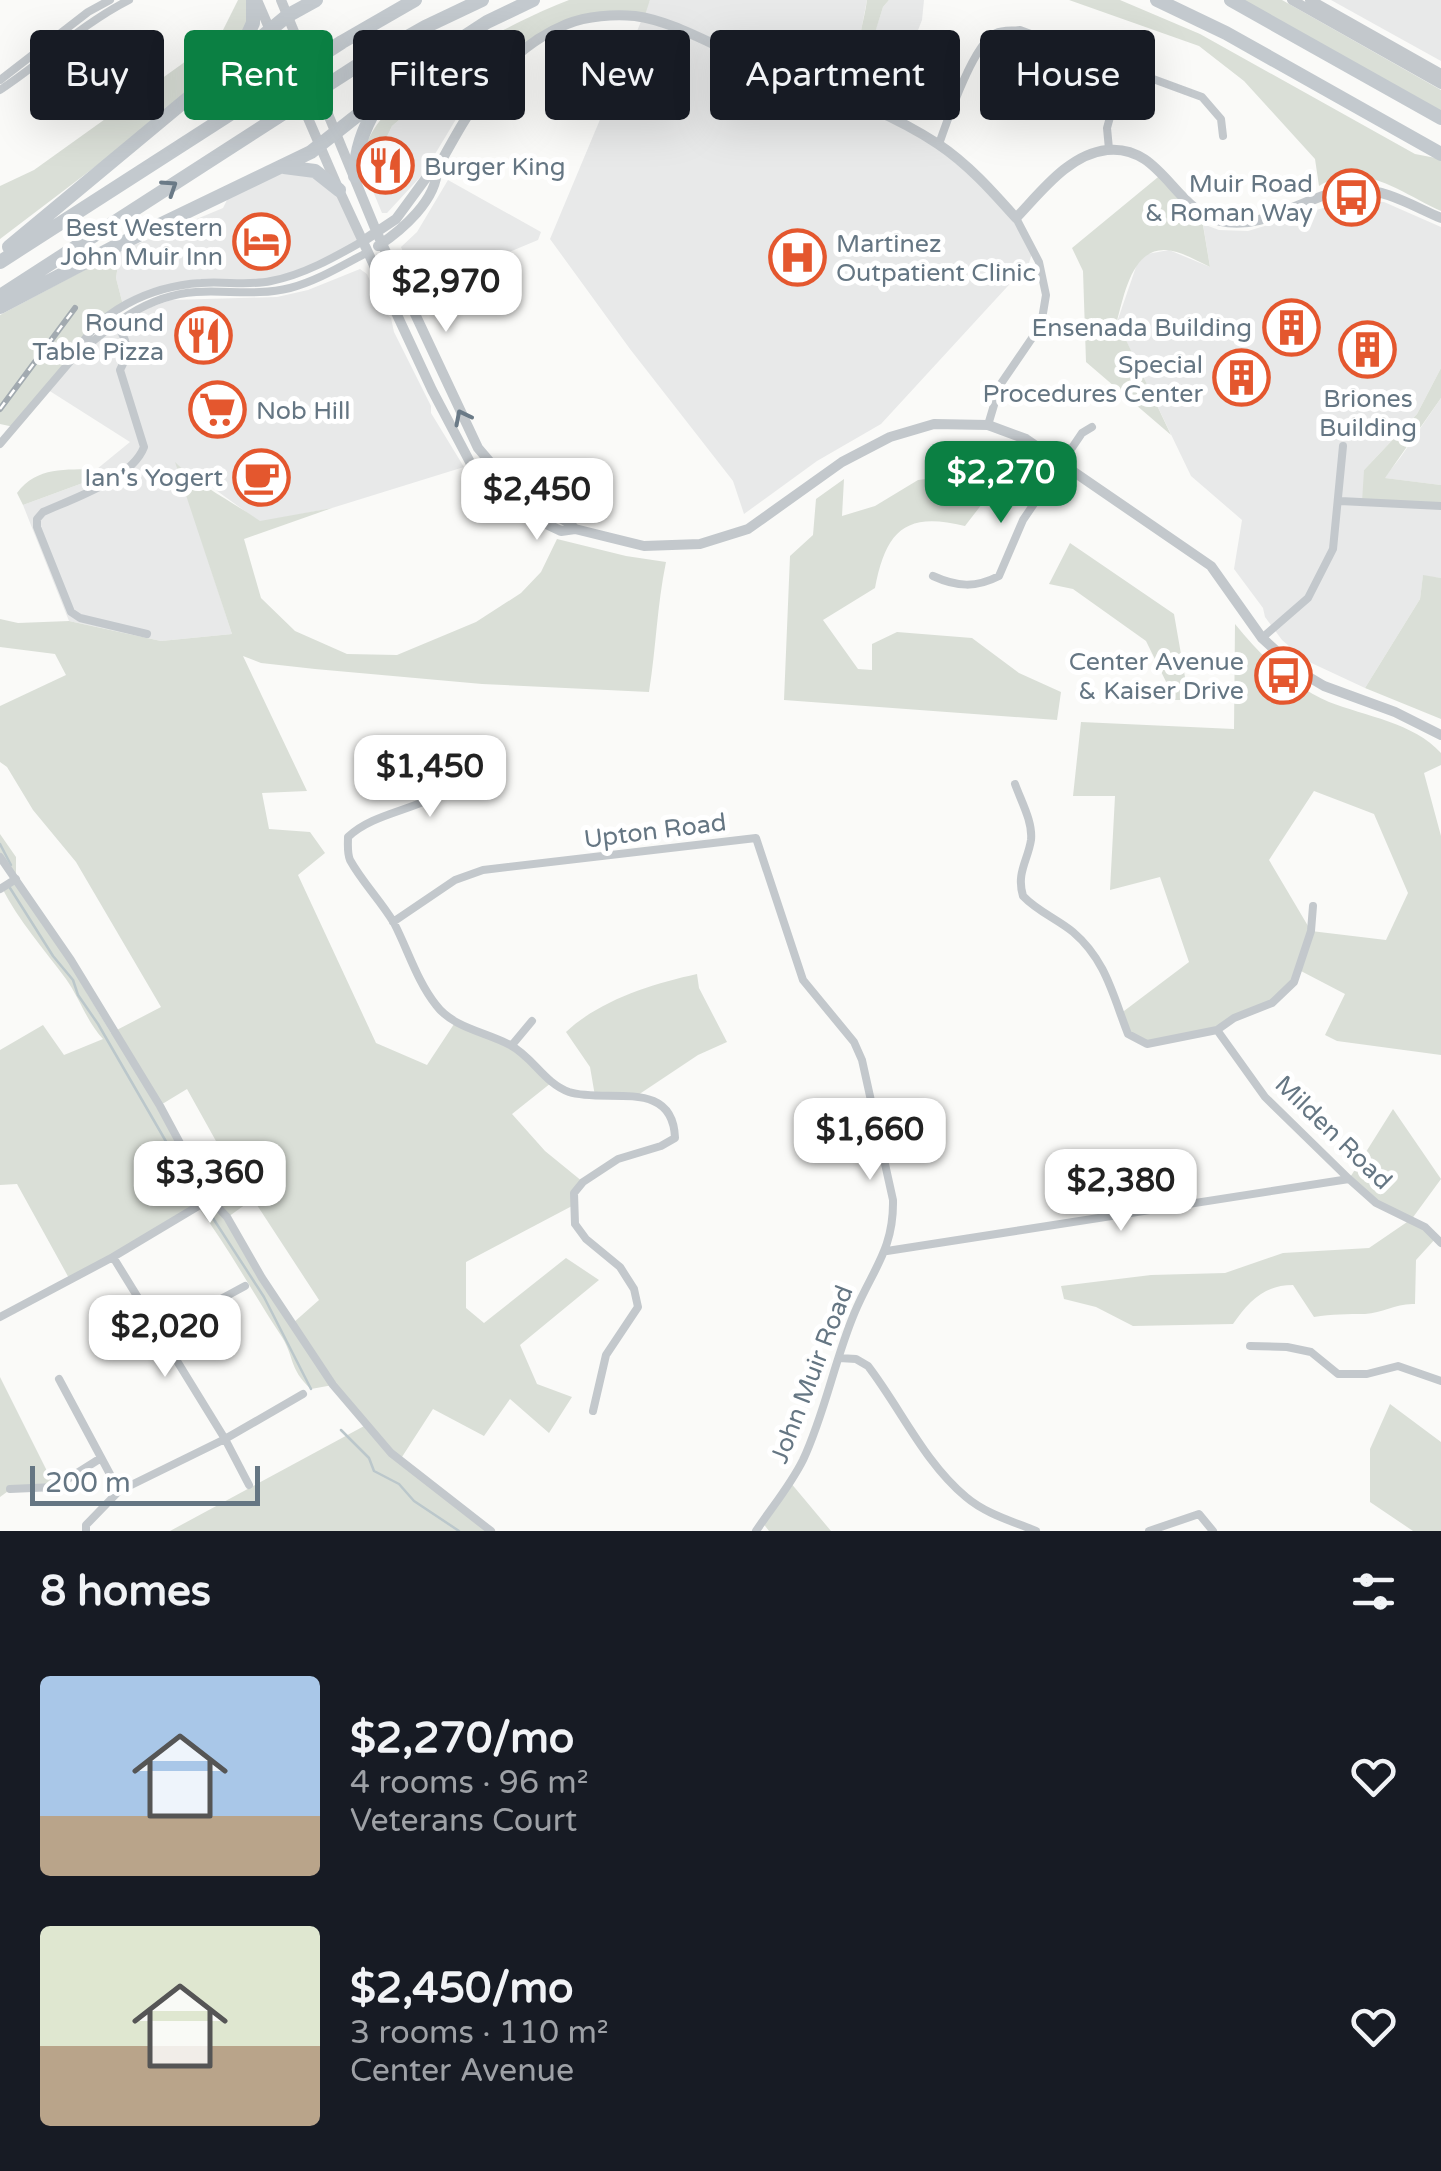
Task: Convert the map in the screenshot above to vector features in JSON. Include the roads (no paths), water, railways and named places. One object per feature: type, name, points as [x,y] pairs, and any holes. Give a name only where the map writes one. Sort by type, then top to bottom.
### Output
[{"type":"highway","points":[[250,30],[255,0]]},
{"type":"highway","points":[[271,30],[314,0]]},
{"type":"highway","points":[[0,262],[342,42],[415,0]]},
{"type":"highway","points":[[0,296],[363,62],[482,0]]},
{"type":"highway","points":[[474,30],[533,0]]},
{"type":"highway","points":[[1157,0],[1226,33],[1441,154]]},
{"type":"highway","points":[[1231,0],[1441,118]]},
{"type":"highway","points":[[0,254],[184,103]]},
{"type":"highway","points":[[0,308],[118,245],[320,147],[355,120]]},
{"type":"highway","points":[[355,176],[356,154],[369,120]]},
{"type":"highway","points":[[283,166],[315,171],[338,190]]},
{"type":"street","points":[[0,80],[88,12],[110,0]]},
{"type":"street","points":[[0,90],[98,17],[128,0]]},
{"type":"street","points":[[255,0],[270,30]]},
{"type":"street","points":[[281,0],[379,238],[478,448],[519,496],[574,529]]},
{"type":"street","points":[[1292,0],[1441,84]]},
{"type":"street","points":[[1310,0],[1441,74]]},
{"type":"street","points":[[0,444],[74,357],[83,338],[140,297],[179,285],[268,282],[290,276],[366,246],[407,222],[427,197],[437,180],[437,168],[502,66],[542,36],[570,23],[612,16],[658,22],[885,114],[939,144],[983,182],[1016,218],[1040,262],[1046,295],[1041,325],[1000,386],[988,425]]},
{"type":"street","points":[[939,144],[956,97],[980,51]]},
{"type":"street","points":[[1155,81],[1202,97],[1221,119],[1223,136]]},
{"type":"street","points":[[308,120],[432,390],[471,464],[510,507],[561,531],[574,529],[644,546],[700,544],[748,528],[839,464],[890,437],[934,424],[988,425],[1026,440],[1211,566],[1262,638],[1297,670],[1324,686],[1395,712],[1441,735]]},
{"type":"street","points":[[1109,149],[1110,120]]},
{"type":"street","points":[[1016,218],[1080,158],[1109,149],[1139,155],[1163,173],[1201,213],[1221,222],[1247,222],[1356,189],[1381,194],[1441,218]]},
{"type":"street","points":[[112,319],[129,346],[120,370],[142,436],[140,459],[104,484],[43,512],[37,527],[71,612],[80,618],[147,634]]},
{"type":"street","points":[[934,576],[951,585],[982,584],[1000,576],[1023,520],[1060,462],[1092,426]]},
{"type":"street","points":[[1262,638],[1308,598],[1333,549],[1342,446]]},
{"type":"street","points":[[1340,501],[1441,506]]},
{"type":"street","points":[[467,760],[453,785],[422,802],[360,826],[348,837],[348,856],[393,922],[436,1006],[456,1021],[512,1045],[537,1065],[551,1083],[572,1093],[655,1100],[674,1124],[674,1138],[661,1146],[618,1158],[583,1182],[574,1193],[574,1224],[620,1267],[634,1289],[638,1308],[606,1355],[593,1411]]},
{"type":"street","points":[[1014,784],[1031,829],[1030,844],[1020,868],[1023,896],[1072,931],[1096,955],[1128,1034],[1147,1044],[1217,1030],[1234,1018],[1272,1003],[1294,982],[1311,931],[1313,906]]},
{"type":"street","name":"Upton Road","points":[[393,922],[455,880],[483,870],[756,838]]},
{"type":"street","name":"John Muir Road","points":[[756,838],[803,980],[854,1042],[862,1060],[893,1200],[894,1222],[887,1251],[858,1305],[802,1462],[756,1531]]},
{"type":"street","points":[[0,857],[117,1036],[210,1199],[227,1218],[333,1384],[391,1453],[491,1531]]},
{"type":"street","points":[[0,888],[16,879]]},
{"type":"street","points":[[512,1045],[532,1021]]},
{"type":"street","name":"Milden Road","points":[[1217,1030],[1265,1098],[1349,1180],[1376,1203],[1425,1227],[1441,1243]]},
{"type":"street","points":[[887,1251],[1349,1180]]},
{"type":"street","points":[[0,1317],[113,1257],[210,1199]]},
{"type":"street","points":[[113,1257],[226,1439],[248,1485]]},
{"type":"street","points":[[158,1333],[245,1286]]},
{"type":"street","points":[[1250,1346],[1311,1352],[1338,1374],[1367,1374],[1398,1366],[1441,1381]]},
{"type":"street","points":[[839,1358],[856,1359],[868,1366],[920,1444],[964,1496],[984,1510],[1036,1531]]},
{"type":"street","points":[[59,1380],[120,1491]]},
{"type":"street","points":[[86,1531],[86,1525],[120,1491],[226,1439],[303,1394]]},
{"type":"street","points":[[10,1489],[54,1487],[101,1458]]},
{"type":"street","points":[[1149,1531],[1199,1514],[1213,1531]]},
{"type":"waterway","points":[[0,844],[11,865]]},
{"type":"waterway","points":[[10,888],[73,980],[78,995],[197,1195]]},
{"type":"waterway","points":[[209,1212],[264,1297],[311,1389]]},
{"type":"waterway","points":[[341,1430],[369,1458],[374,1471],[399,1484],[414,1501],[459,1531]]},
{"type":"railway","points":[[0,409],[75,308]]},
{"type":"place","name":"Burger King","points":[[385,166]]},
{"type":"place","name":"Muir Road & Roman Way","points":[[1352,197]]},
{"type":"place","name":"Best Western John Muir Inn","points":[[262,241]]},
{"type":"place","name":"Martinez Outpatient Clinic","points":[[797,257]]},
{"type":"place","name":"Ensenada Building","points":[[1291,327]]},
{"type":"place","name":"Round Table Pizza","points":[[203,336]]},
{"type":"place","name":"Briones Building","points":[[1368,349]]},
{"type":"place","name":"Special Procedures Center","points":[[1242,378]]},
{"type":"place","name":"Nob Hill","points":[[217,410]]},
{"type":"place","name":"Ian's Yogert","points":[[262,477]]},
{"type":"place","name":"Center Avenue & Kaiser Drive","points":[[1283,675]]}]
